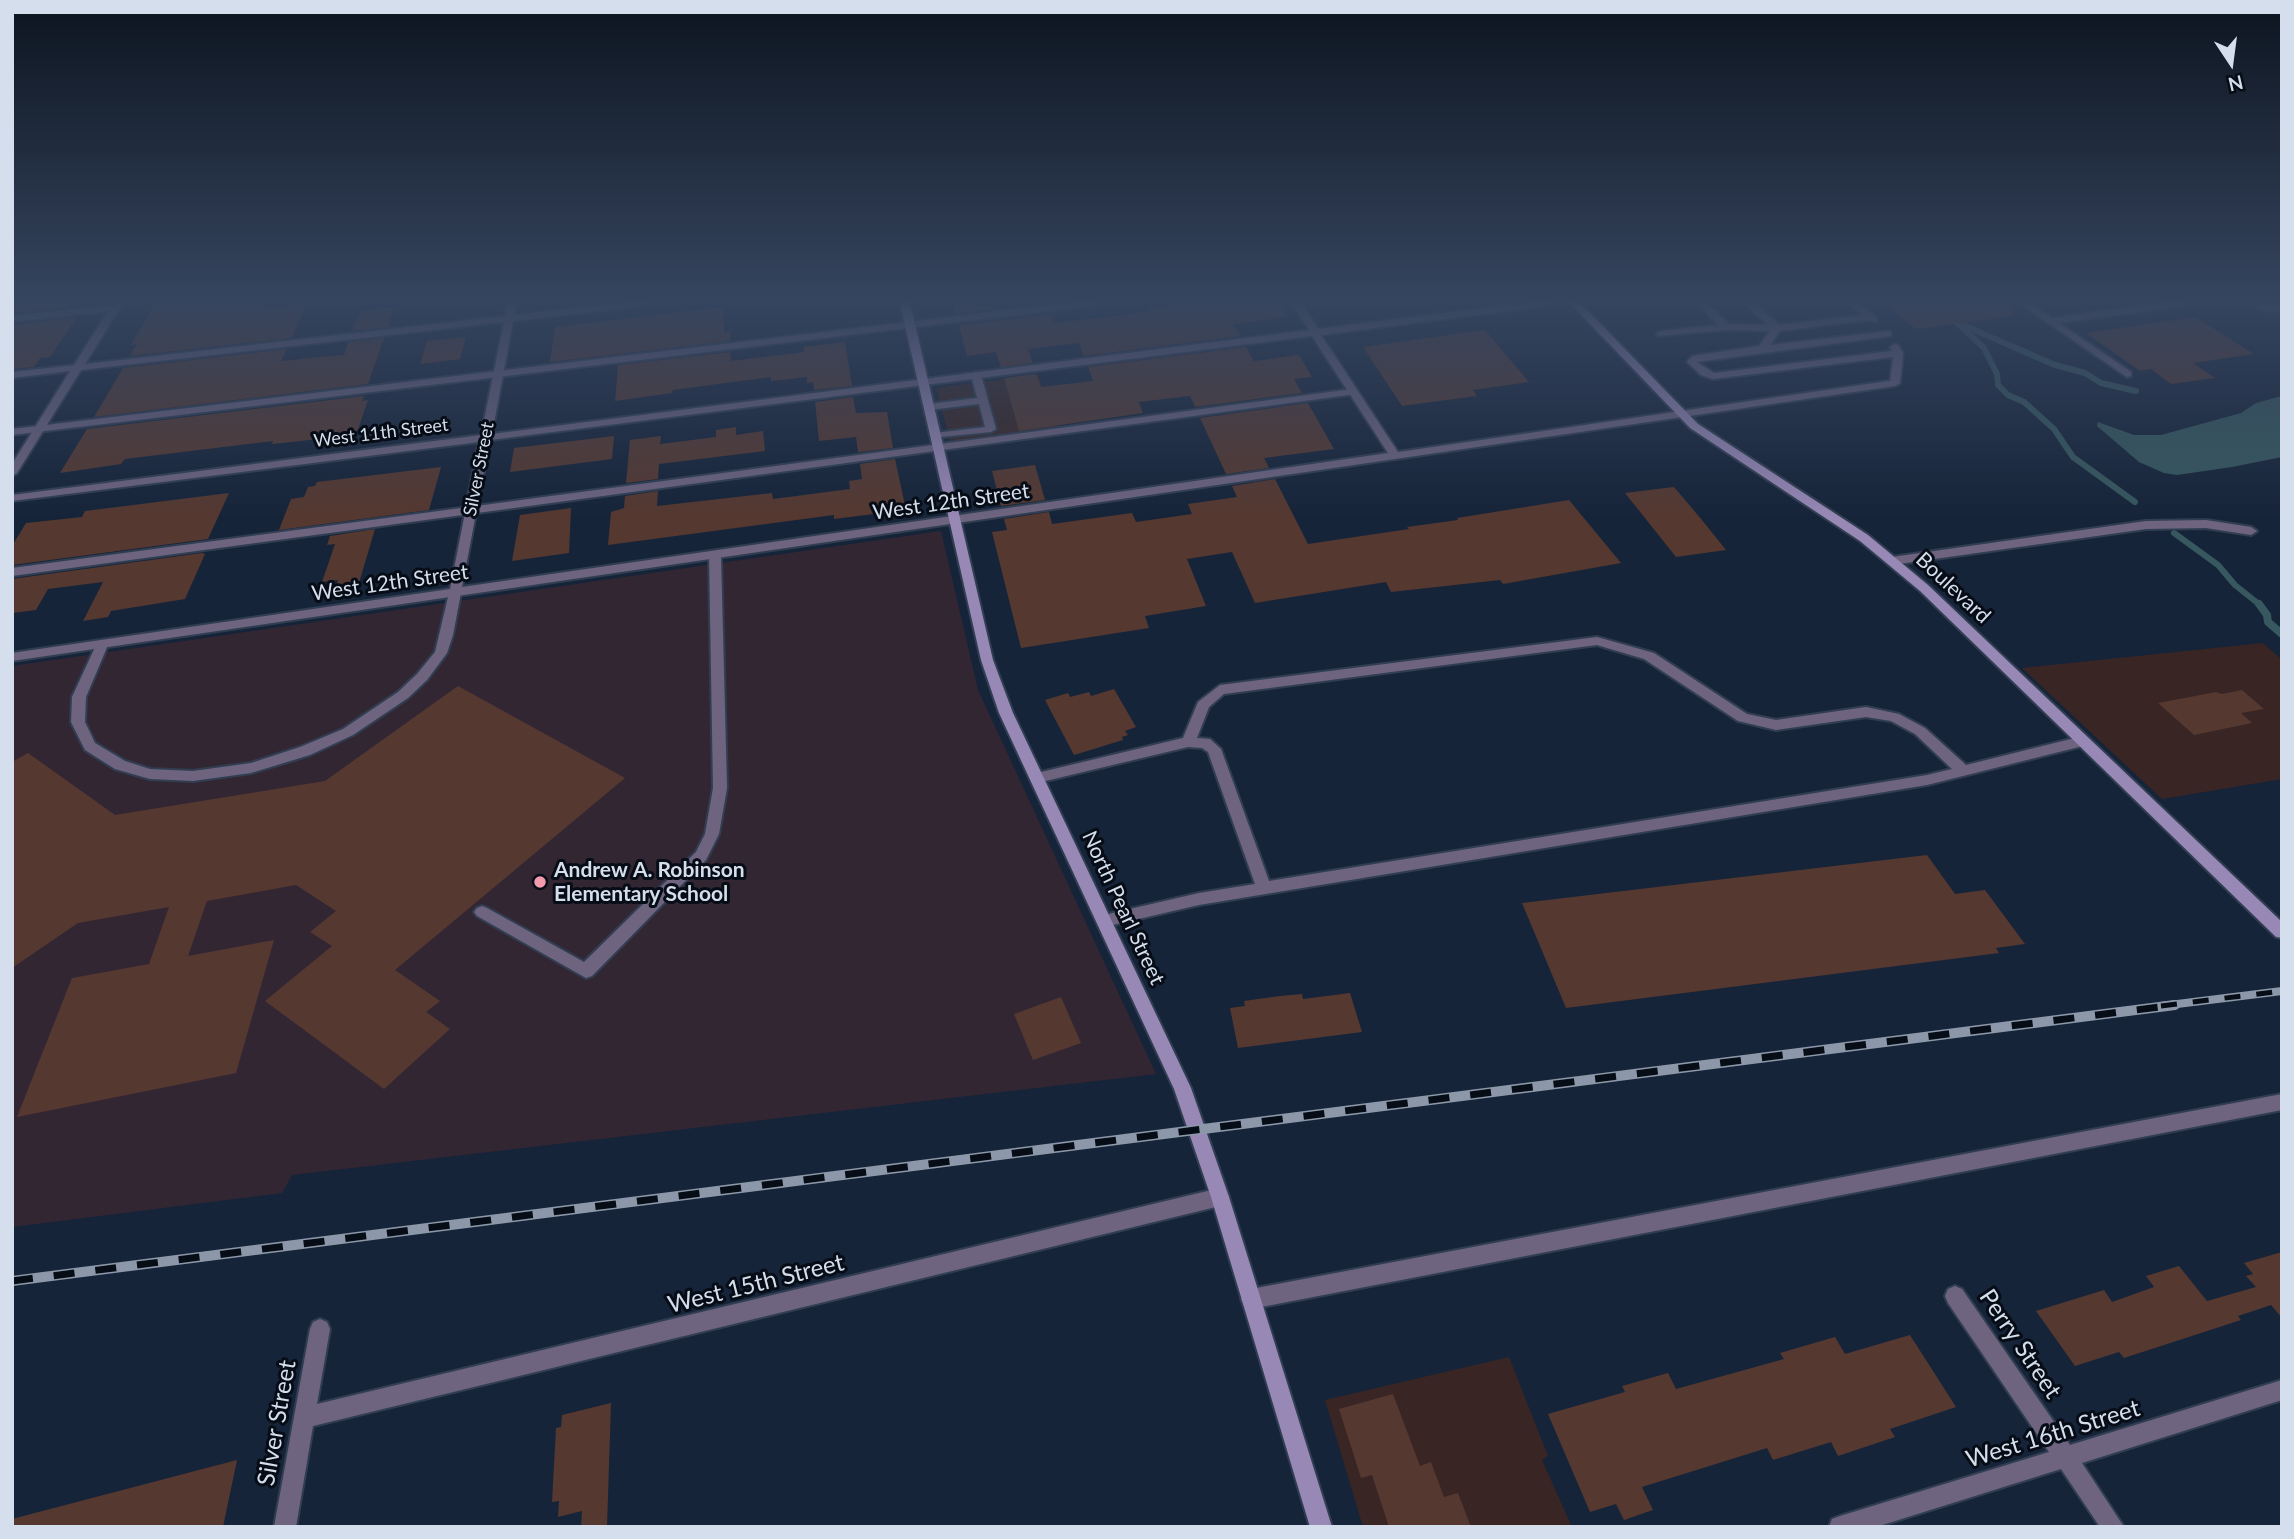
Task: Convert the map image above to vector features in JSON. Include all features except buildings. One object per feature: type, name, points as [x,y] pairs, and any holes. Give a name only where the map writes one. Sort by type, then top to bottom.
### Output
[{"type":"street","points":[[12,472],[73,375]]},
{"type":"street","points":[[12,432],[491,375]]},
{"type":"street","name":"Silver Street","points":[[102,645],[79,697],[78,722],[90,746],[120,765],[150,774],[193,776],[251,768],[305,751],[348,732],[377,715],[422,677],[441,653],[447,635],[498,375]]},
{"type":"street","name":"North Pearl Street","points":[[921,375],[987,660],[1006,713],[1182,1088],[1220,1197],[1321,1527]]},
{"type":"street","points":[[936,442],[991,429],[976,375]]},
{"type":"street","name":"West 11th Street","points":[[12,498],[976,375]]},
{"type":"street","points":[[1341,375],[1395,456]]},
{"type":"street","name":"Boulevard","points":[[1644,375],[1694,426],[1841,523],[1892,561],[1945,608],[2282,932]]},
{"type":"street","name":"West 12th Street","points":[[12,657],[1682,415],[1895,383],[1896,375]]},
{"type":"street","points":[[12,572],[471,510],[936,442],[1352,392]]},
{"type":"street","points":[[929,407],[983,400]]},
{"type":"street","points":[[1892,561],[2146,525],[2206,524],[2251,531]]},
{"type":"street","points":[[482,912],[586,971],[701,856],[712,834],[720,788],[715,556]]},
{"type":"street","points":[[1188,742],[1203,705],[1220,690],[1597,640],[1649,656],[1743,718],[1776,725],[1866,712],[1894,717],[1920,731],[1964,771]]},
{"type":"street","points":[[1104,921],[1199,899],[1927,780],[2083,741]]},
{"type":"street","points":[[1037,778],[1188,742],[1205,743],[1214,749],[1264,888]]},
{"type":"street","points":[[1251,1299],[2282,1102]]},
{"type":"street","name":"West 15th Street","points":[[303,1418],[1220,1197]]},
{"type":"street","name":"Perry Street","points":[[1955,1296],[2113,1527]]},
{"type":"street","name":"Silver Street","points":[[285,1527],[320,1329]]},
{"type":"street","name":"West 16th Street","points":[[1840,1527],[2282,1390]]},
{"type":"shaded area","points":[[1038,375],[1060,432],[952,447],[936,388]]},
{"type":"shaded area","points":[[2282,396],[2282,457],[2232,467],[2177,475],[2164,473],[2139,462],[2097,426],[2098,422],[2134,435],[2161,435],[2241,413],[2256,403]]},
{"type":"shaded area","name":"Andrew A. Robinson Elementary School","points":[[941,531],[978,690],[1156,1074],[292,1175],[282,1193],[12,1227],[12,666]]},
{"type":"shaded area","points":[[2263,643],[2282,660],[2282,779],[2162,799],[2022,668]]},
{"type":"shaded area","points":[[1509,1357],[1548,1456],[1542,1460],[1572,1527],[1363,1527],[1325,1400]]},
{"type":"waterway","points":[[1997,375],[1998,385],[2008,395],[2024,402],[2054,429],[2073,457],[2135,502]]},
{"type":"waterway","points":[[2088,375],[2101,383],[2136,391]]},
{"type":"waterway","points":[[2174,533],[2218,565],[2235,585],[2259,604]]},
{"type":"waterway","points":[[2259,604],[2267,615],[2268,622],[2282,634]]},
{"type":"railway","points":[[2161,1006],[2282,991]]},
{"type":"railway","points":[[12,1281],[2175,1005]]},
{"type":"place","name":"Andrew A. Robinson Elementary School","points":[[540,882]]}]
